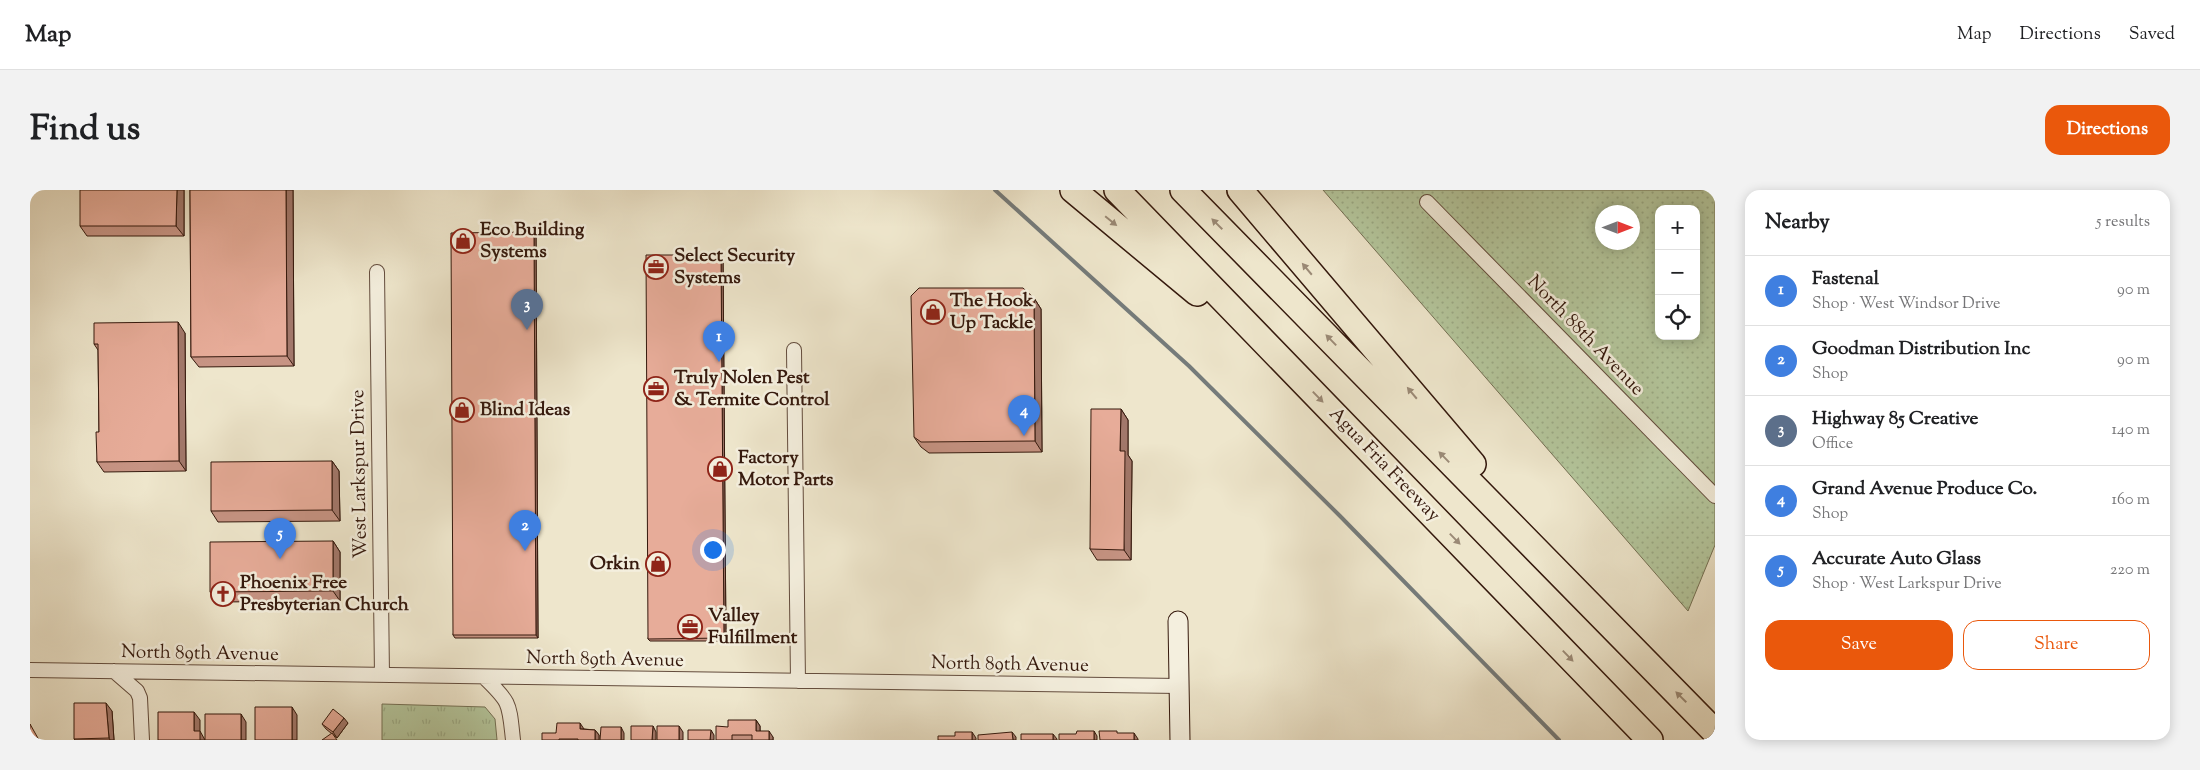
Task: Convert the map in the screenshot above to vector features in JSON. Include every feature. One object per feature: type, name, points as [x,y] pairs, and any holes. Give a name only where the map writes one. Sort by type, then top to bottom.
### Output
[{"type":"highway","points":[[1073,190],[1171,270],[1188,287],[1260,336]]},
{"type":"highway","name":"Agua Fria Freeway","points":[[1117,190],[1650,740]]},
{"type":"highway","points":[[1183,190],[1715,732]]},
{"type":"highway","points":[[1240,190],[1476,468],[1617,614],[1638,654]]},
{"type":"street","name":"North 88th Avenue","points":[[1427,202],[1715,496]]},
{"type":"street","name":"West Larkspur Drive","points":[[377,272],[382,675]]},
{"type":"street","points":[[794,350],[798,681]]},
{"type":"street","points":[[1178,621],[1180,740]]},
{"type":"street","name":"North 89th Avenue","points":[[30,670],[1179,686]]},
{"type":"street","points":[[114,671],[137,691],[140,698],[142,740]]},
{"type":"street","points":[[484,677],[506,698],[510,711],[513,740]]},
{"type":"green space","points":[[1323,190],[1715,190],[1715,545],[1688,611]]},
{"type":"green space","points":[[382,704],[485,707],[495,719],[497,740],[382,740]]},
{"type":"building","points":[[80,190],[177,190],[176,226],[80,226]]},
{"type":"building","points":[[190,190],[286,190],[287,356],[191,357]]},
{"type":"building","points":[[534,232],[536,635],[453,635],[451,233]]},
{"type":"building","points":[[646,255],[721,255],[724,638],[648,639]]},
{"type":"building","points":[[919,288],[1023,288],[1034,298],[1035,441],[921,442],[914,437],[911,296]]},
{"type":"building","points":[[178,322],[179,461],[97,462],[96,432],[99,432],[98,344],[94,344],[94,323]]},
{"type":"building","points":[[1091,409],[1121,409],[1120,451],[1125,451],[1124,550],[1090,549]]},
{"type":"building","points":[[332,461],[332,510],[211,511],[211,462]]},
{"type":"building","points":[[333,541],[333,591],[210,592],[210,542]]},
{"type":"building","points":[[74,703],[106,703],[109,738],[74,739]]},
{"type":"building","points":[[255,707],[292,707],[292,740],[255,740]]},
{"type":"building","points":[[333,709],[344,718],[333,732],[322,724]]},
{"type":"building","points":[[158,712],[194,712],[194,731],[200,731],[200,740],[158,740]]},
{"type":"building","points":[[205,714],[241,714],[241,740],[205,740]]},
{"type":"building","points":[[728,720],[756,720],[756,731],[769,731],[769,740],[752,740],[752,735],[732,735],[732,740],[716,740],[716,726],[728,727]]},
{"type":"building","points":[[557,723],[580,723],[580,729],[595,730],[595,740],[542,740],[542,733],[556,733]]},
{"type":"building","points":[[30,724],[39,740],[30,740]]},
{"type":"building","points":[[631,726],[653,726],[652,740],[631,740]]},
{"type":"building","points":[[657,726],[679,726],[679,740],[657,740]]},
{"type":"building","points":[[601,727],[621,727],[621,740],[600,740]]},
{"type":"building","points":[[688,730],[711,730],[710,740],[688,740]]},
{"type":"building","points":[[1077,731],[1094,731],[1094,740],[1059,740],[1059,734],[1076,734]]},
{"type":"building","points":[[1099,731],[1134,733],[1134,740],[1100,740]]},
{"type":"building","points":[[955,732],[972,732],[972,740],[938,740],[938,736],[955,736]]},
{"type":"building","points":[[1012,732],[1013,740],[978,740],[978,735]]},
{"type":"building","points":[[332,733],[337,740],[322,740]]},
{"type":"building","points":[[1021,734],[1053,734],[1053,740],[1021,740]]},
{"type":"waterway","points":[[995,190],[1189,366],[1340,516],[1559,740]]},
{"type":"place","name":"Eco Building Systems","points":[[463,241]]},
{"type":"place","name":"Select Security Systems","points":[[656,267]]},
{"type":"place","name":"The Hook Up Tackle","points":[[933,312]]},
{"type":"place","name":"Highway 85 Creative","points":[[527,330]]},
{"type":"place","name":"Fastenal","points":[[719,362]]},
{"type":"place","name":"Truly Nolen Pest & Termite Control","points":[[656,389]]},
{"type":"place","name":"Blind Ideas","points":[[462,410]]},
{"type":"place","name":"Grand Avenue Produce Co.","points":[[1024,436]]},
{"type":"place","name":"Factory Motor Parts","points":[[720,469]]},
{"type":"place","name":"Goodman Distribution Inc","points":[[525,551]]},
{"type":"place","name":"Accurate Auto Glass","points":[[280,559]]},
{"type":"place","name":"Orkin","points":[[658,564]]},
{"type":"place","name":"Phoenix Free Presbyterian Church","points":[[223,594]]},
{"type":"place","name":"Valley Fulfillment","points":[[690,627]]}]
